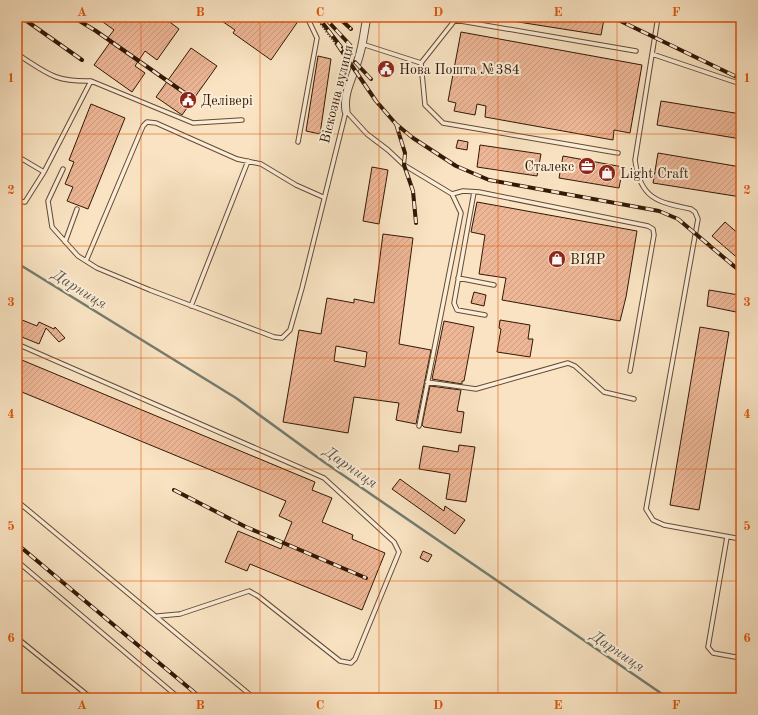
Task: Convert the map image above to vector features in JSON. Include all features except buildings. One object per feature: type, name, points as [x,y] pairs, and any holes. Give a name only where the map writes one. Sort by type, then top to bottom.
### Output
[{"type":"street","name":"Віскозна вулиця","points":[[346,111],[344,104],[362,44],[367,17]]},
{"type":"lane","points":[[298,142],[317,38],[306,17]]},
{"type":"lane","points":[[658,17],[635,160],[637,174],[642,186],[651,197],[664,204],[691,209],[695,212],[698,219],[646,509],[653,520],[664,525],[741,539]]},
{"type":"lane","points":[[618,153],[444,123],[425,105],[421,63],[455,20],[636,51]]},
{"type":"lane","points":[[362,44],[421,63]]},
{"type":"lane","points":[[17,54],[58,79],[72,82],[91,81],[193,123],[242,120]]},
{"type":"lane","points":[[652,54],[741,84]]},
{"type":"lane","points":[[17,201],[25,202],[29,198],[91,81]]},
{"type":"lane","points":[[346,111],[367,134],[388,150],[404,165],[452,194],[461,212],[419,426]]},
{"type":"lane","name":"Віскозна вулиця","points":[[192,306],[274,337],[282,338],[290,330],[334,153],[346,111]]},
{"type":"lane","points":[[86,261],[143,126],[147,122],[156,123],[237,159],[261,164],[296,185],[323,197]]},
{"type":"lane","points":[[17,156],[44,172]]},
{"type":"lane","points":[[63,169],[48,201],[52,227],[78,256],[97,268],[192,306],[248,161]]},
{"type":"lane","points":[[452,194],[474,192],[648,226],[653,229],[654,235],[630,370]]},
{"type":"lane","points":[[474,192],[458,278],[455,307],[461,311],[485,315]]},
{"type":"lane","points":[[65,242],[77,209]]},
{"type":"lane","points":[[458,278],[494,285]]},
{"type":"lane","points":[[17,344],[324,478],[394,542],[399,552],[355,659],[351,663],[340,661],[253,592],[244,592],[180,614],[158,616]]},
{"type":"lane","points":[[427,382],[476,389],[568,363],[575,366],[604,392],[634,399]]},
{"type":"lane","points":[[17,501],[158,616],[254,698]]},
{"type":"lane","points":[[727,537],[708,648],[713,653],[741,658]]},
{"type":"lane","points":[[17,562],[179,698]]},
{"type":"lane","points":[[17,638],[91,698]]},
{"type":"path","points":[[316,17],[342,53],[352,75]]},
{"type":"waterway","name":"Дарниця","points":[[17,263],[236,398],[324,462],[668,698]]},
{"type":"railway","points":[[21,17],[82,60]]},
{"type":"railway","points":[[73,17],[96,31],[189,96]]},
{"type":"railway","points":[[318,17],[341,47]]},
{"type":"railway","points":[[338,17],[351,29]]},
{"type":"railway","points":[[612,17],[741,79]]},
{"type":"railway","points":[[325,18],[351,46]]},
{"type":"railway","points":[[337,44],[376,101],[396,124],[413,138],[456,166],[489,180],[659,211],[678,219],[741,272]]},
{"type":"railway","points":[[355,62],[371,79]]},
{"type":"railway","points":[[396,124],[405,153],[404,165],[413,191],[416,223]]},
{"type":"railway","points":[[174,490],[246,527],[366,578]]},
{"type":"railway","points":[[17,544],[201,698]]},
{"type":"place","name":"Нова Пошта №384","points":[[386,69]]},
{"type":"place","name":"Делівері","points":[[188,100]]},
{"type":"place","name":"Сталекс","points":[[587,166]]},
{"type":"place","name":"Light Craft","points":[[607,173]]},
{"type":"place","name":"ВІЯР","points":[[557,259]]}]
